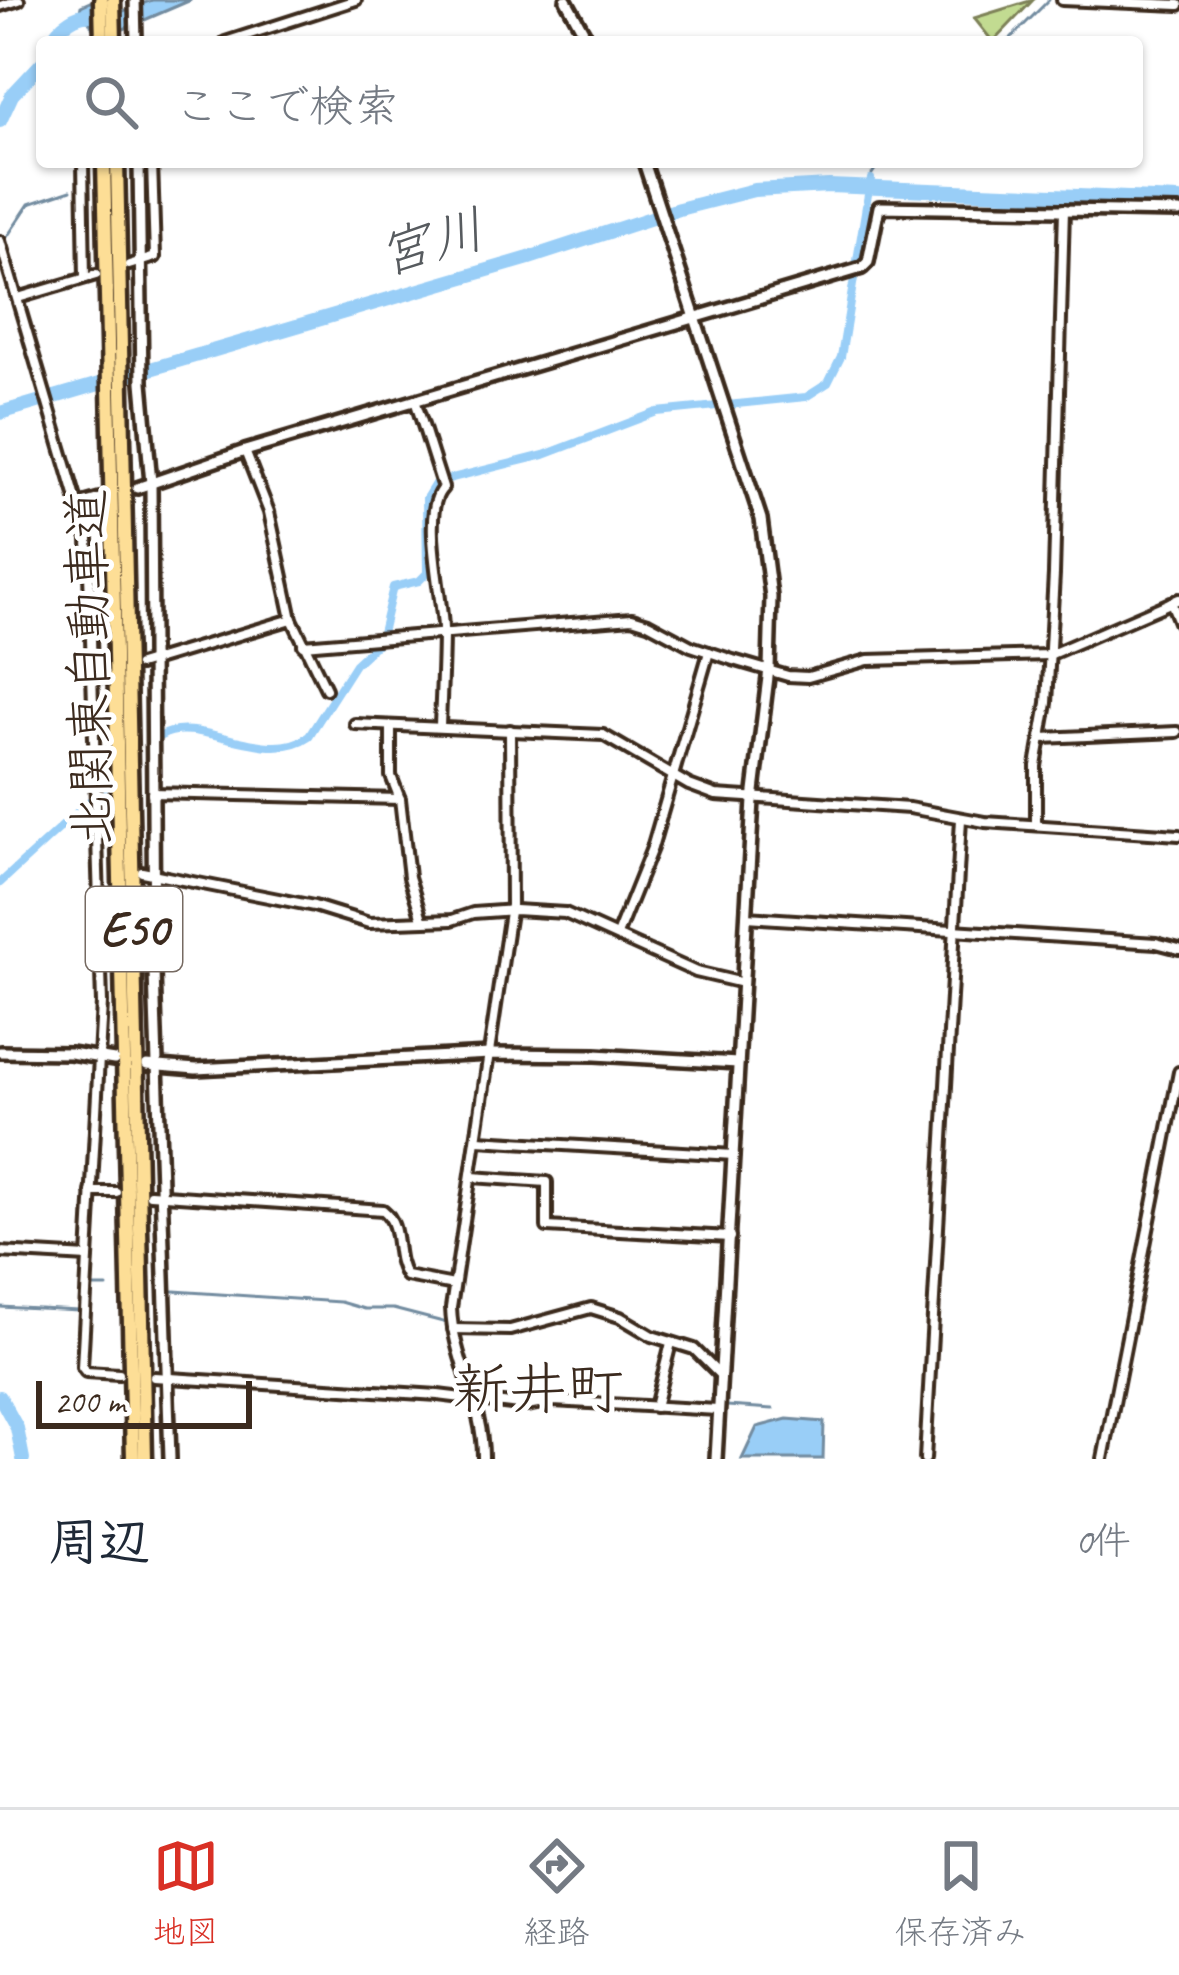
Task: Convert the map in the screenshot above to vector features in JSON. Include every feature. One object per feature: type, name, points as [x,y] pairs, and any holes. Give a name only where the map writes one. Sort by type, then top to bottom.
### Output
[{"type":"highway","points":[[101,0],[102,36]]},
{"type":"highway","points":[[113,0],[114,36]]},
{"type":"highway","name":"北関東自動車道","points":[[104,168],[115,361],[146,1459]]},
{"type":"highway","name":"北関東自動車道","points":[[115,361],[117,168]]},
{"type":"highway","name":"北関東自動車道","points":[[116,399],[133,1459]]},
{"type":"street","points":[[0,6],[19,0]]},
{"type":"street","points":[[135,0],[136,36]]},
{"type":"street","points":[[244,36],[356,0]]},
{"type":"street","points":[[566,0],[586,36]]},
{"type":"street","points":[[1062,0],[1179,5]]},
{"type":"street","points":[[17,298],[91,276],[83,168]]},
{"type":"street","points":[[139,168],[141,358],[151,483],[144,664],[152,794],[148,873],[155,1194],[170,1459]]},
{"type":"street","points":[[129,265],[155,256],[152,168]]},
{"type":"street","points":[[646,168],[768,551],[772,630],[753,800],[716,1459]]},
{"type":"street","points":[[137,488],[244,451],[856,269],[868,262],[879,206],[1179,212]]},
{"type":"street","points":[[1036,823],[1036,766],[1049,655],[1064,208]]},
{"type":"street","points":[[0,242],[88,539],[90,688],[104,865],[83,1370],[119,1374]]},
{"type":"street","points":[[415,400],[440,482],[434,501],[443,631],[440,727]]},
{"type":"street","points":[[244,451],[268,512],[292,619],[326,689]]},
{"type":"street","points":[[80,505],[100,499]]},
{"type":"street","points":[[303,645],[632,619],[709,652],[788,676],[808,677],[868,661],[1049,655],[1175,601],[1179,622]]},
{"type":"street","points":[[144,664],[292,619]]},
{"type":"street","points":[[617,935],[652,848],[709,652]]},
{"type":"street","points":[[90,688],[101,683]]},
{"type":"street","points":[[355,724],[603,735],[701,791],[753,800],[909,808],[961,819],[1179,835]]},
{"type":"street","points":[[391,725],[391,776],[400,799],[409,877],[422,919]]},
{"type":"street","points":[[484,1459],[475,1402],[454,1329],[454,1285],[510,911],[510,730]]},
{"type":"street","points":[[1042,738],[1178,731]]},
{"type":"street","points":[[152,794],[400,799]]},
{"type":"street","points":[[925,1459],[961,819]]},
{"type":"street","points":[[148,873],[314,906],[369,923],[452,920],[473,913],[510,911],[572,915],[696,972],[743,983]]},
{"type":"street","points":[[747,917],[1156,943],[1179,949]]},
{"type":"street","points":[[0,1052],[114,1060]]},
{"type":"street","points":[[152,1065],[196,1069],[490,1054],[595,1054],[738,1063]]},
{"type":"street","points":[[1103,1459],[1179,1072]]},
{"type":"street","points":[[478,1140],[734,1155]]},
{"type":"street","points":[[472,1178],[547,1182],[548,1227],[730,1237]]},
{"type":"street","points":[[91,1192],[116,1192]]},
{"type":"street","points":[[155,1194],[383,1210],[394,1223],[398,1262],[406,1276],[454,1285]]},
{"type":"street","points":[[0,1252],[88,1256]]},
{"type":"street","points":[[454,1329],[510,1330],[591,1308],[694,1348],[720,1375]]},
{"type":"street","points":[[656,1407],[671,1342]]},
{"type":"street","points":[[154,1377],[438,1395],[475,1402],[718,1411]]},
{"type":"green space","points":[[1033,0],[999,36],[988,36],[974,18]]},
{"type":"water","points":[[152,0],[191,0],[97,36],[89,21],[79,15],[81,6],[92,1],[121,12]]},
{"type":"water","points":[[787,1419],[824,1422],[823,1459],[742,1459],[757,1427]]},
{"type":"waterway","points":[[1013,36],[1049,0]]},
{"type":"waterway","points":[[55,36],[70,21],[96,16]]},
{"type":"waterway","points":[[0,121],[12,95],[36,69]]},
{"type":"waterway","points":[[872,174],[876,168]]},
{"type":"waterway","name":"宮川","points":[[867,200],[871,179]]},
{"type":"waterway","name":"宮川","points":[[0,413],[754,190],[829,186],[1179,200]]},
{"type":"waterway","points":[[5,240],[29,204],[71,190]]},
{"type":"waterway","points":[[161,736],[193,731],[273,746],[309,736],[355,664],[380,641],[393,587],[419,581],[427,573],[426,498],[436,482],[544,455],[657,412],[806,397],[828,383],[841,357],[866,206]]},
{"type":"waterway","points":[[0,883],[106,786]]},
{"type":"waterway","points":[[91,1287],[107,1287]]},
{"type":"waterway","points":[[0,1307],[79,1311],[82,1288]]},
{"type":"waterway","points":[[174,1291],[340,1302],[447,1323]]},
{"type":"waterway","points":[[505,1327],[582,1306]]},
{"type":"waterway","points":[[702,1351],[713,1362]]},
{"type":"waterway","points":[[726,1375],[727,1406],[773,1409]]},
{"type":"waterway","points":[[0,1397],[17,1428],[23,1459]]},
{"type":"tunnel","points":[[101,683],[139,665]]},
{"type":"district","name":"新井町","points":[[538,1389]]}]
